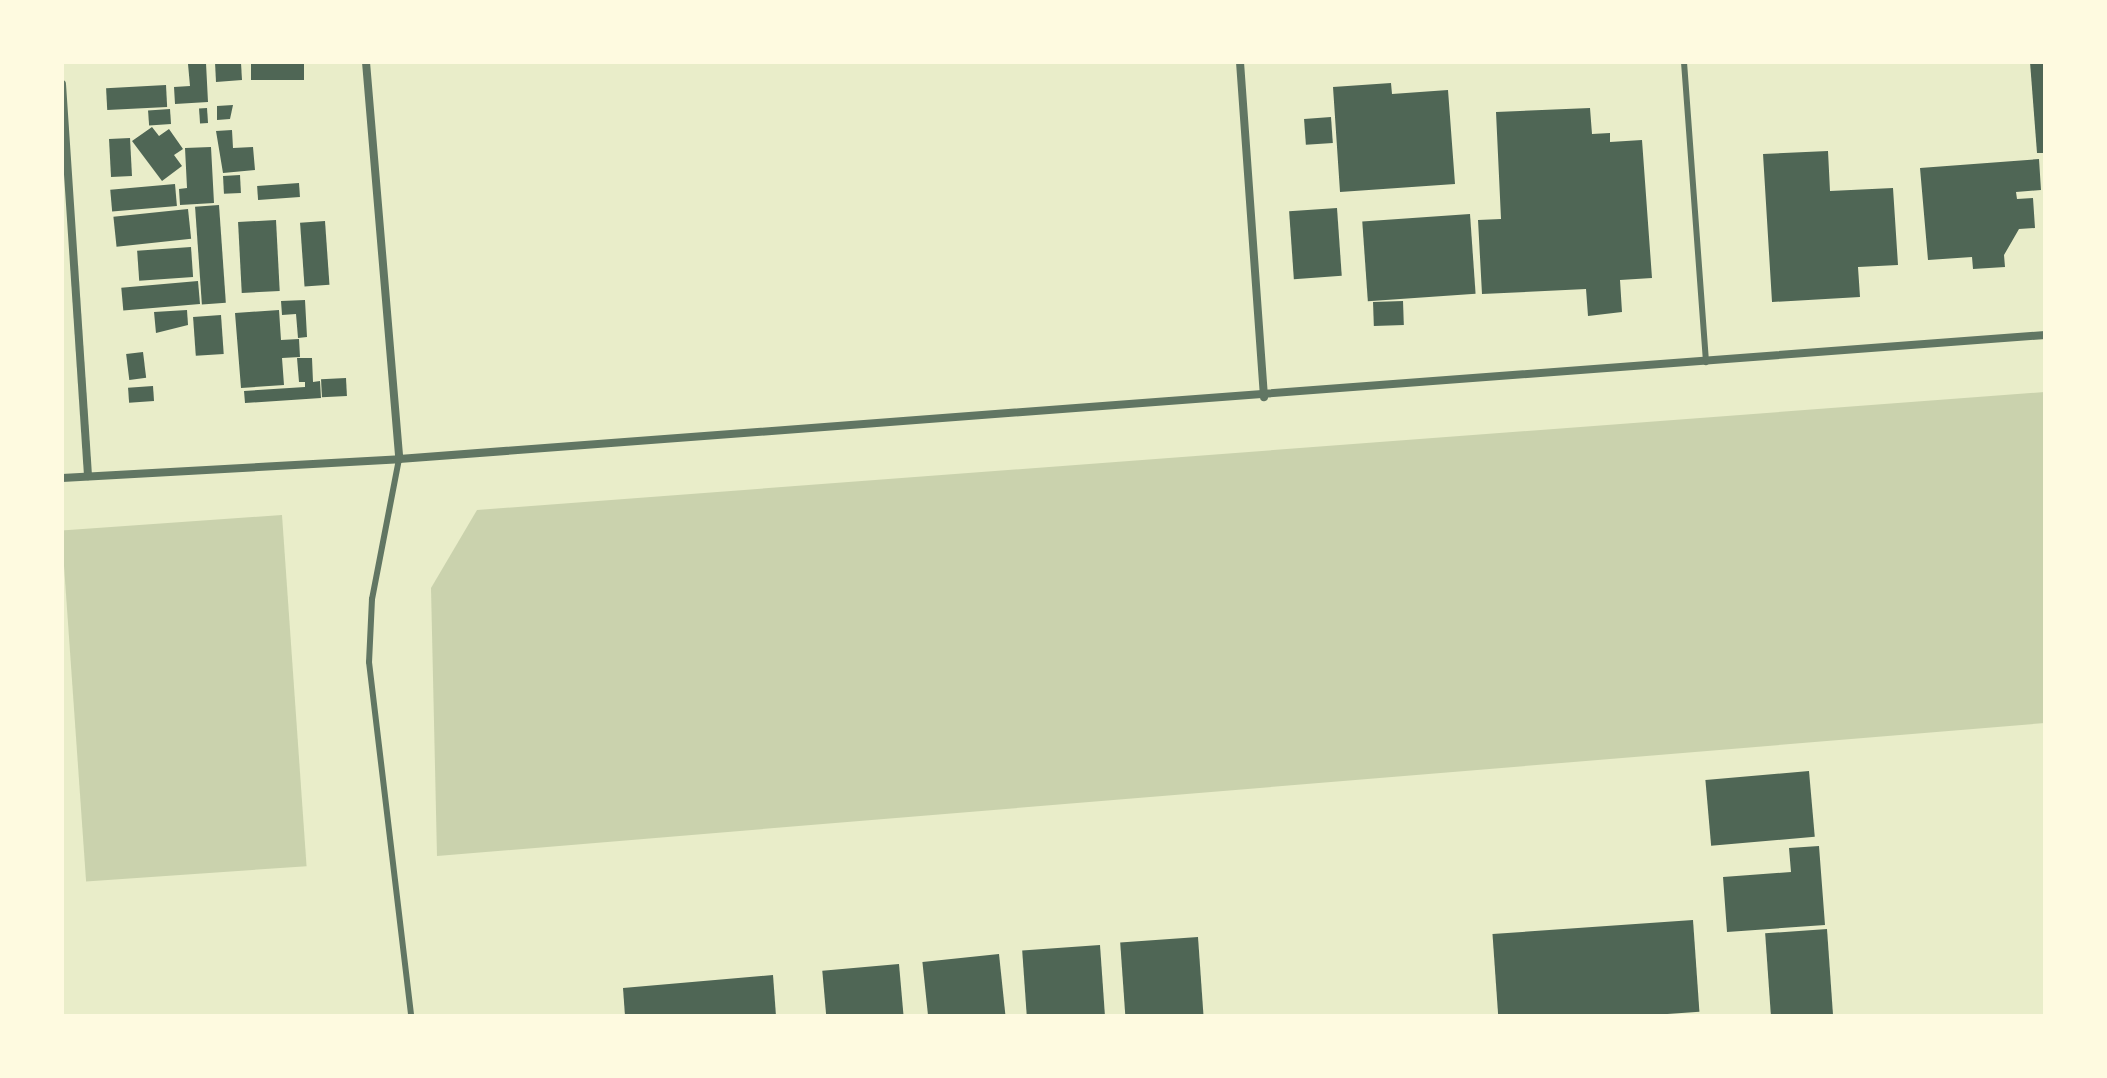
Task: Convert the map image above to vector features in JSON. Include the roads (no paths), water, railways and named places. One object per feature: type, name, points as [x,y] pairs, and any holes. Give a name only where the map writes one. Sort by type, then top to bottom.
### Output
[{"type":"street","points":[[366,62],[399,459]]},
{"type":"street","points":[[1240,62],[1264,397]]},
{"type":"street","points":[[62,84],[88,476]]},
{"type":"street","points":[[62,478],[399,459],[1264,397],[2045,335]]},
{"type":"lane","points":[[1684,62],[1706,363]]},
{"type":"lane","points":[[399,459],[372,599],[369,662],[411,1016]]}]
